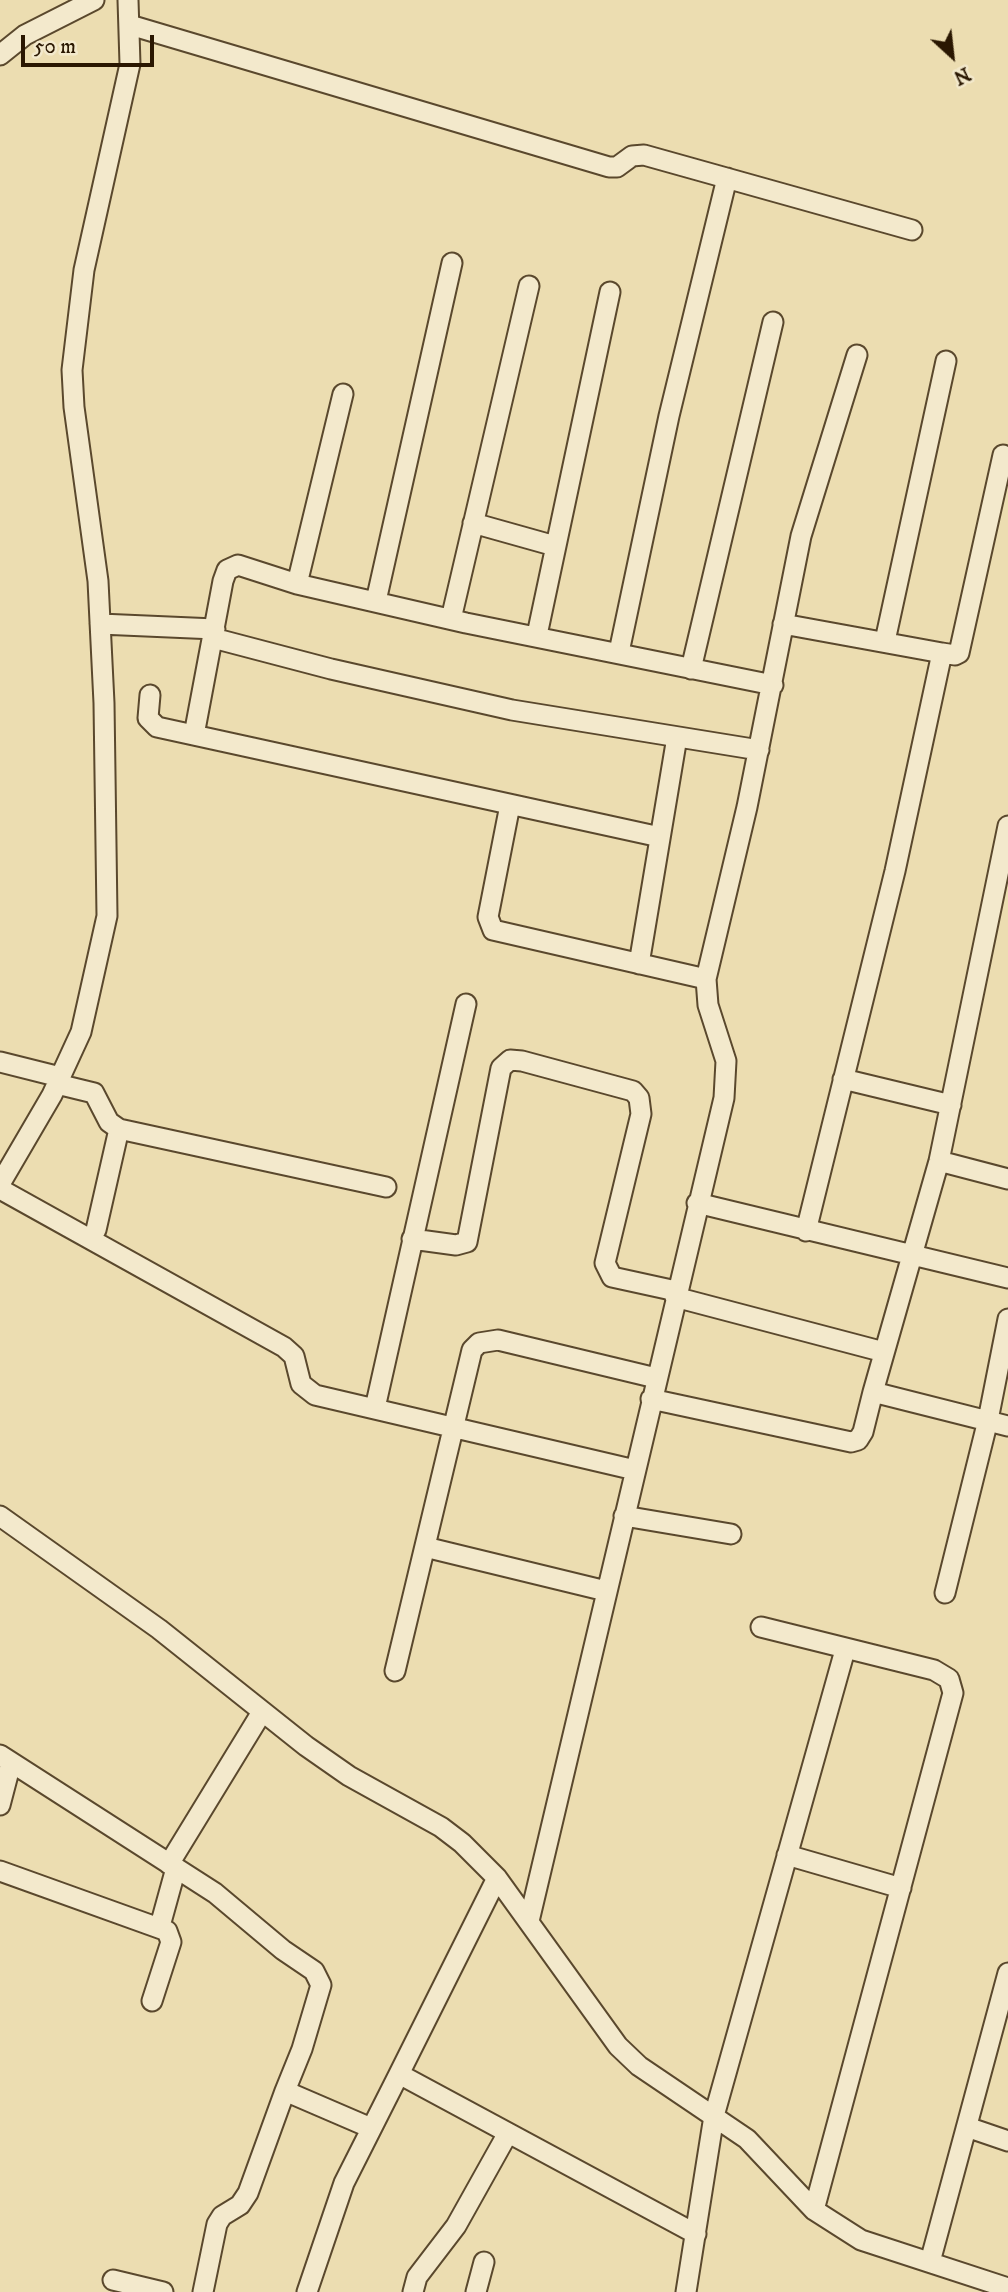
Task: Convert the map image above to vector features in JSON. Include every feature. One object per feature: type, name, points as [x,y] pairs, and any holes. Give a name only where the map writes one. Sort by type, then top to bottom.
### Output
[{"type":"street","points":[[0,55],[25,35],[94,0]]},
{"type":"street","points":[[128,0],[130,25],[127,77],[83,270],[72,370],[74,407],[97,569],[107,916],[82,1032],[59,1081],[0,1187],[284,1347],[294,1356],[297,1377],[306,1391],[635,1469]]},
{"type":"street","points":[[130,25],[609,167],[617,167],[632,156],[644,155],[912,230]]},
{"type":"street","points":[[619,652],[669,416],[727,178]]},
{"type":"street","points":[[376,601],[452,263]]},
{"type":"street","points":[[451,619],[529,286]]},
{"type":"street","points":[[537,635],[610,292]]},
{"type":"street","points":[[691,669],[772,322]]},
{"type":"street","points":[[529,1921],[726,1081],[726,1061],[708,1005],[706,979],[773,685],[801,536],[857,355]]},
{"type":"street","points":[[885,641],[946,360]]},
{"type":"street","points":[[297,584],[343,394]]},
{"type":"street","points":[[783,624],[950,655],[959,653],[1003,455]]},
{"type":"street","points":[[473,523],[555,546]]},
{"type":"street","points":[[194,735],[223,581],[227,570],[232,566],[297,584],[451,619],[773,685]]},
{"type":"street","points":[[100,624],[214,634],[331,669],[512,710],[759,750]]},
{"type":"street","points":[[806,1231],[895,871],[942,653]]},
{"type":"street","points":[[150,695],[147,714],[150,722],[194,735],[660,837]]},
{"type":"street","points":[[639,964],[677,737]]},
{"type":"street","points":[[510,805],[488,917],[493,930],[706,979]]},
{"type":"street","points":[[651,1399],[851,1442],[858,1440],[863,1432],[939,1161],[999,915],[1008,826]]},
{"type":"street","points":[[374,1408],[466,1004]]},
{"type":"street","points":[[412,1239],[456,1245],[467,1242],[501,1068],[510,1060],[522,1061],[633,1091],[639,1098],[641,1114],[606,1263],[612,1277],[884,1352]]},
{"type":"street","points":[[0,1062],[94,1093],[108,1122],[119,1129],[386,1187]]},
{"type":"street","points":[[843,1079],[951,1105]]},
{"type":"street","points":[[96,1230],[119,1129]]},
{"type":"street","points":[[939,1161],[1008,1178]]},
{"type":"street","points":[[697,1203],[1008,1278]]},
{"type":"street","points":[[945,1593],[988,1420],[1008,1319]]},
{"type":"street","points":[[395,1671],[472,1350],[489,1340],[656,1378]]},
{"type":"street","points":[[873,1392],[1008,1426]]},
{"type":"street","points":[[0,1516],[159,1629],[262,1712],[349,1776],[441,1827],[471,1851],[497,1878],[600,2026],[618,2046],[639,2066],[747,2139],[814,2210],[861,2239],[1008,2288]]},
{"type":"street","points":[[624,1516],[731,1534]]},
{"type":"street","points":[[425,1548],[606,1591]]},
{"type":"street","points":[[761,1627],[934,1670],[943,1674],[952,1685],[950,1708],[814,2210]]},
{"type":"street","points":[[685,2292],[714,2116],[845,1650]]},
{"type":"street","points":[[160,1926],[173,1866],[262,1712]]},
{"type":"street","points":[[0,1805],[6,1759],[215,1893],[319,1977],[321,1985],[302,2049],[248,2193],[240,2205],[222,2216],[217,2224],[203,2292]]},
{"type":"street","points":[[787,1855],[901,1888]]},
{"type":"street","points":[[0,1871],[160,1926],[171,1936],[171,1942],[152,2001]]},
{"type":"street","points":[[307,2292],[344,2183],[497,1878]]},
{"type":"street","points":[[930,2262],[1008,1973]]},
{"type":"street","points":[[399,2074],[696,2234]]},
{"type":"street","points":[[285,2091],[371,2128]]},
{"type":"street","points":[[967,2127],[1008,2141]]},
{"type":"street","points":[[413,2292],[424,2267],[456,2226],[508,2133]]},
{"type":"street","points":[[475,2292],[484,2262]]},
{"type":"street","points":[[113,2280],[163,2292]]}]
